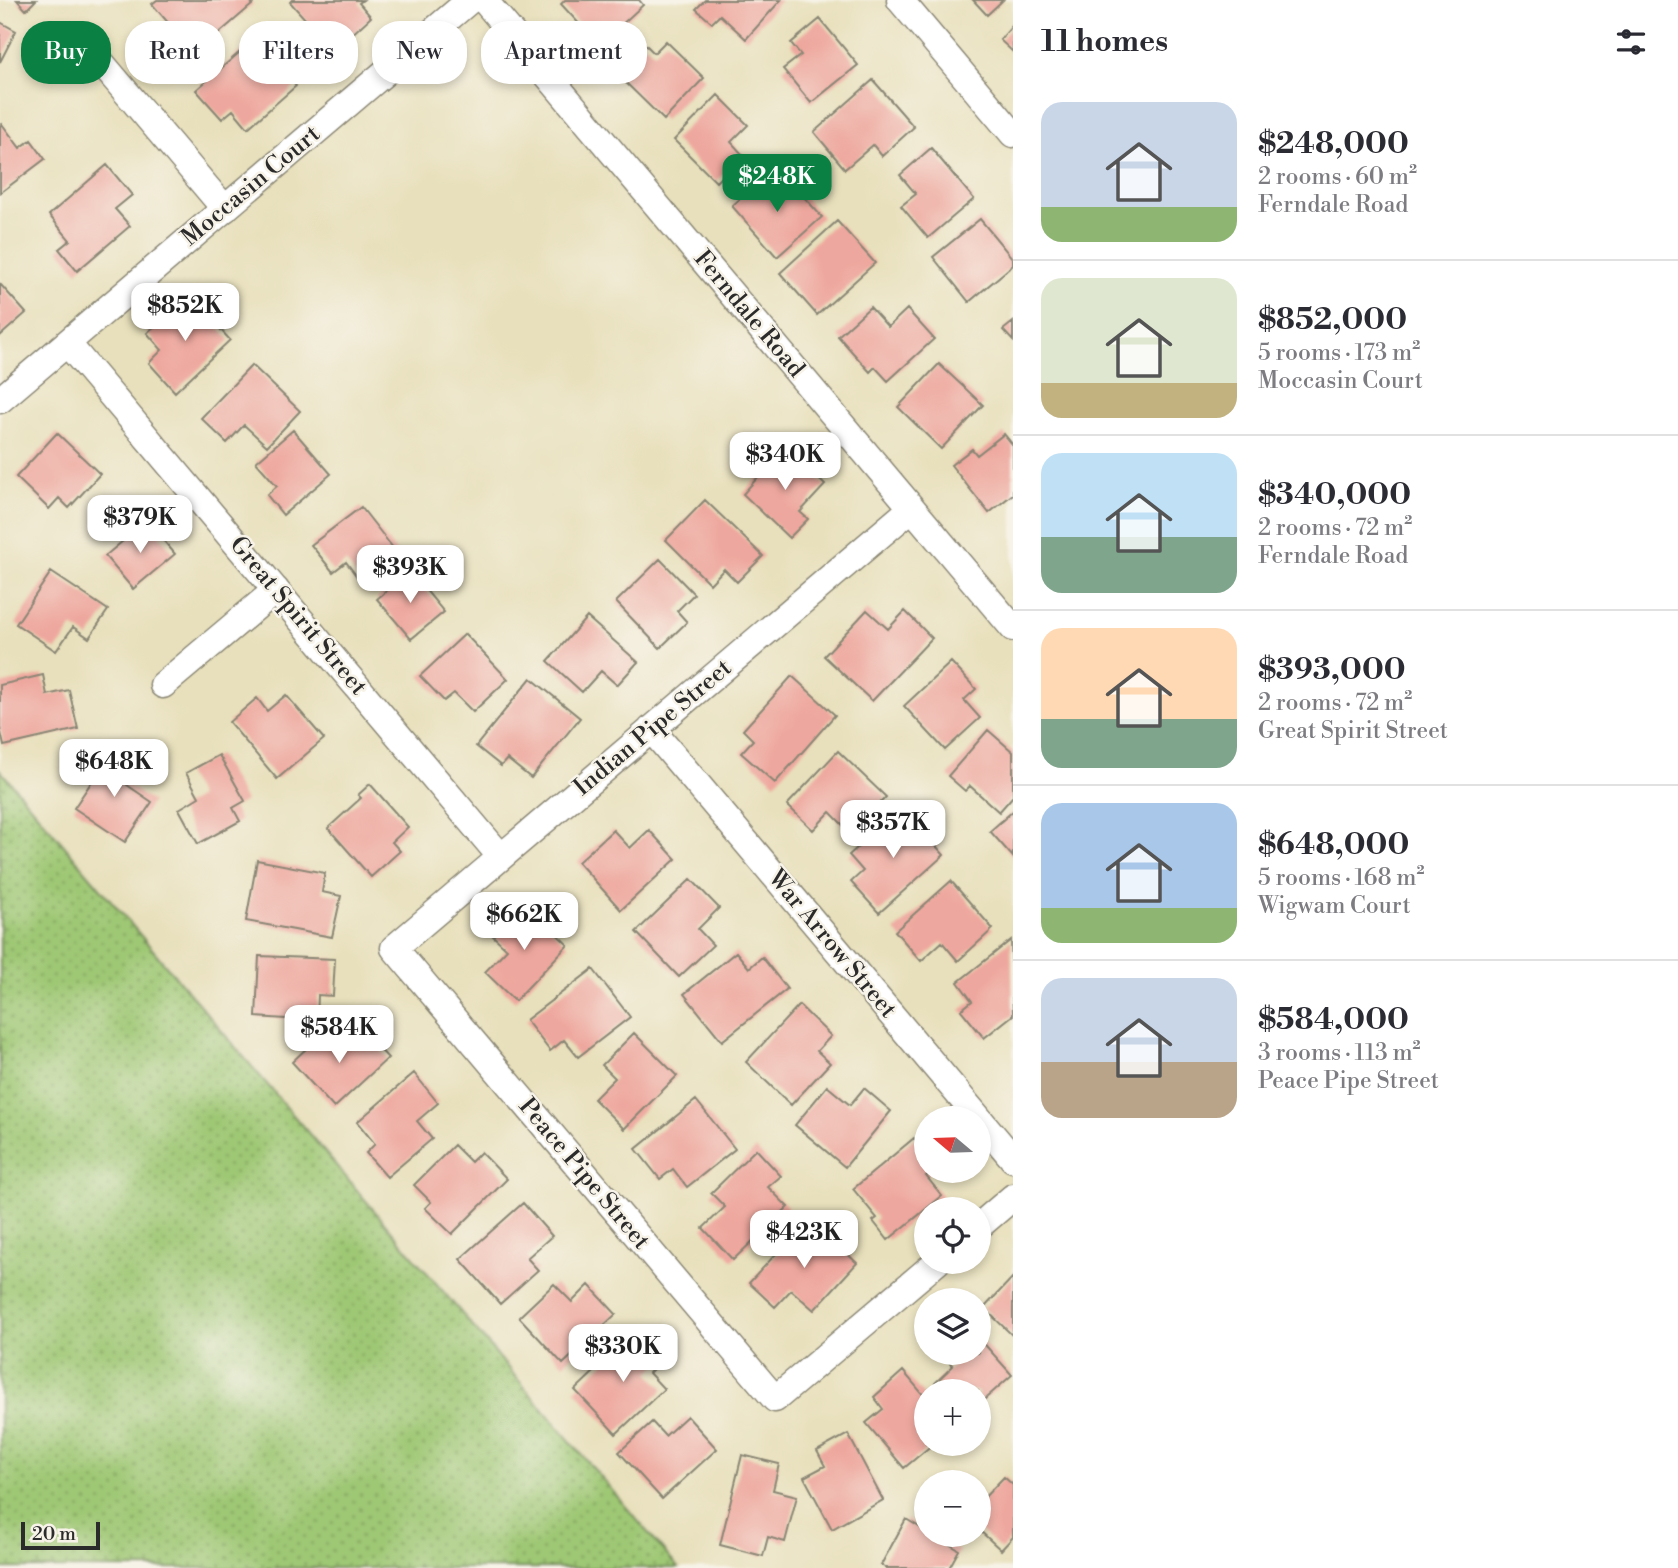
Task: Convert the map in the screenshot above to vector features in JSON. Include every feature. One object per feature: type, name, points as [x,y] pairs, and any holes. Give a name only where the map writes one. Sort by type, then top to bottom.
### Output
[{"type":"street","name":"Moccasin Court","points":[[0,400],[470,0]]},
{"type":"street","name":"Ferndale Road","points":[[484,0],[1013,628]]},
{"type":"street","points":[[900,0],[1013,135]]},
{"type":"street","points":[[111,74],[225,209]]},
{"type":"street","name":"Great Spirit Street","points":[[67,343],[501,857]]},
{"type":"street","name":"Indian Pipe Street","points":[[394,948],[912,508]]},
{"type":"street","points":[[163,685],[276,590]]},
{"type":"street","name":"War Arrow Street","points":[[651,729],[1013,1158]]},
{"type":"street","name":"Peace Pipe Street","points":[[394,948],[775,1399],[923,1274]]},
{"type":"street","points":[[991,1216],[1013,1197]]},
{"type":"green space","points":[[0,770],[678,1568],[0,1568]]},
{"type":"building","points":[[17,0],[36,0],[26,10]]},
{"type":"building","points":[[157,0],[249,0],[253,4],[225,28],[225,21],[167,21],[152,4]]},
{"type":"building","points":[[363,0],[359,3],[371,17],[358,29],[358,21],[307,21],[290,2]]},
{"type":"building","points":[[565,0],[639,0],[643,5],[626,21],[577,21],[561,4]]},
{"type":"building","points":[[705,0],[781,0],[746,39],[720,15],[712,23],[696,9]]},
{"type":"building","points":[[973,0],[1003,0],[987,15]]},
{"type":"building","points":[[820,19],[858,65],[811,103],[783,69],[801,55],[791,43]]},
{"type":"building","points":[[0,22],[16,31],[0,62]]},
{"type":"building","points":[[1013,25],[1013,52],[1000,40]]},
{"type":"building","points":[[666,41],[704,78],[664,120],[627,84],[647,84],[647,46],[654,53]]},
{"type":"building","points":[[239,53],[239,84],[296,86],[248,128],[233,110],[222,119],[196,90],[203,84],[225,84],[225,65]]},
{"type":"building","points":[[873,80],[914,127],[882,156],[873,145],[845,169],[814,132]]},
{"type":"building","points":[[718,95],[748,125],[731,142],[743,155],[716,182],[674,140]]},
{"type":"building","points":[[2,124],[20,148],[31,140],[45,159],[0,193],[0,126]]},
{"type":"building","points":[[931,148],[974,199],[928,238],[901,206],[916,194],[900,175]]},
{"type":"building","points":[[107,165],[132,195],[115,209],[130,226],[77,271],[59,249],[70,240],[49,215]]},
{"type":"building","points":[[785,176],[822,217],[777,257],[732,206],[762,179],[770,189]]},
{"type":"building","points":[[980,219],[1013,259],[1013,265],[969,302],[933,257]]},
{"type":"building","points":[[837,221],[875,263],[817,315],[780,273]]},
{"type":"building","points":[[0,284],[26,313],[0,336]]},
{"type":"building","points":[[189,295],[230,340],[175,392],[149,363],[162,350],[147,333]]},
{"type":"building","points":[[870,307],[888,327],[907,309],[934,339],[888,381],[875,367],[870,372],[838,336]]},
{"type":"building","points":[[1013,322],[1013,341],[1003,330]]},
{"type":"building","points":[[939,364],[983,405],[941,449],[898,407]]},
{"type":"building","points":[[252,365],[300,411],[267,446],[244,425],[227,443],[201,418]]},
{"type":"building","points":[[293,430],[331,474],[283,515],[267,495],[277,486],[256,462]]},
{"type":"building","points":[[57,433],[100,474],[69,508],[59,498],[49,509],[16,477]]},
{"type":"building","points":[[1004,434],[1013,445],[1013,494],[989,513],[951,465],[972,449],[977,455]]},
{"type":"building","points":[[785,447],[825,485],[800,512],[808,519],[789,538],[743,494]]},
{"type":"building","points":[[705,500],[763,556],[737,582],[724,569],[710,584],[666,540]]},
{"type":"building","points":[[361,507],[397,553],[361,582],[346,562],[333,572],[311,545]]},
{"type":"building","points":[[147,521],[175,554],[133,589],[105,556]]},
{"type":"building","points":[[660,559],[694,594],[677,611],[687,622],[660,648],[616,602]]},
{"type":"building","points":[[410,571],[444,612],[411,639],[377,599]]},
{"type":"building","points":[[51,572],[108,610],[89,638],[73,627],[56,651],[16,624]]},
{"type":"building","points":[[867,610],[888,629],[905,611],[932,638],[872,701],[824,656]]},
{"type":"building","points":[[587,617],[638,662],[617,685],[601,671],[582,692],[548,661]]},
{"type":"building","points":[[465,634],[508,679],[473,712],[454,693],[444,701],[420,676]]},
{"type":"building","points":[[951,662],[976,689],[964,700],[980,718],[945,750],[904,706]]},
{"type":"building","points":[[43,675],[47,695],[69,690],[78,729],[4,746],[0,728],[0,685]]},
{"type":"building","points":[[792,676],[835,715],[775,783],[741,753],[753,740],[743,730]]},
{"type":"building","points":[[531,678],[580,718],[531,778],[507,759],[501,766],[476,746]]},
{"type":"building","points":[[286,695],[324,739],[277,779],[229,722],[257,698],[267,711]]},
{"type":"building","points":[[988,730],[1013,752],[1013,796],[999,812],[970,786],[965,791],[948,776]]},
{"type":"building","points":[[838,751],[886,797],[851,833],[830,812],[813,830],[787,805]]},
{"type":"building","points":[[111,753],[136,770],[127,785],[152,802],[125,842],[74,808]]},
{"type":"building","points":[[219,755],[245,801],[233,808],[240,821],[198,844],[179,809],[199,797],[186,773]]},
{"type":"building","points":[[370,784],[408,827],[392,842],[400,851],[371,877],[328,828],[361,798],[358,795]]},
{"type":"building","points":[[902,808],[944,855],[879,913],[851,882],[863,871],[849,855]]},
{"type":"building","points":[[1013,811],[1013,857],[990,831]]},
{"type":"building","points":[[613,830],[630,848],[649,830],[676,859],[621,910],[578,862]]},
{"type":"building","points":[[257,860],[325,873],[322,892],[341,896],[332,937],[246,921]]},
{"type":"building","points":[[691,879],[719,908],[698,929],[713,945],[679,977],[636,932]]},
{"type":"building","points":[[951,881],[993,929],[958,961],[942,942],[921,961],[895,931]]},
{"type":"building","points":[[524,903],[568,945],[515,1001],[485,972],[507,949],[493,936]]},
{"type":"building","points":[[1011,940],[1013,1015],[984,1038],[961,1010],[972,1001],[958,982]]},
{"type":"building","points":[[736,952],[749,968],[762,957],[787,989],[722,1041],[684,994]]},
{"type":"building","points":[[259,956],[335,959],[333,996],[318,995],[317,1021],[256,1017]]},
{"type":"building","points":[[593,969],[630,1017],[578,1057],[564,1040],[550,1051],[526,1020]]},
{"type":"building","points":[[799,1005],[831,1036],[817,1051],[830,1063],[791,1105],[746,1062]]},
{"type":"building","points":[[326,1030],[343,1048],[362,1030],[388,1058],[334,1108],[292,1062]]},
{"type":"building","points":[[634,1033],[677,1076],[624,1129],[594,1099],[615,1078],[602,1065]]},
{"type":"building","points":[[414,1073],[438,1103],[417,1121],[432,1139],[387,1177],[366,1153],[375,1144],[357,1122]]},
{"type":"building","points":[[827,1086],[850,1105],[864,1088],[891,1111],[845,1167],[795,1125]]},
{"type":"building","points":[[696,1100],[735,1149],[687,1187],[673,1169],[660,1179],[636,1149]]},
{"type":"building","points":[[914,1138],[914,1183],[932,1183],[942,1196],[914,1197],[914,1219],[888,1240],[873,1221],[877,1218],[853,1189]]},
{"type":"building","points":[[454,1145],[471,1162],[481,1152],[507,1179],[452,1234],[425,1208],[431,1202],[414,1185]]},
{"type":"building","points":[[756,1149],[781,1176],[768,1187],[788,1207],[733,1260],[703,1228],[725,1207],[711,1193]]},
{"type":"building","points":[[523,1203],[552,1236],[527,1258],[538,1270],[500,1304],[460,1259]]},
{"type":"building","points":[[800,1228],[816,1243],[825,1233],[857,1263],[814,1310],[791,1290],[775,1307],[749,1283]]},
{"type":"building","points":[[1013,1277],[1013,1336],[991,1315],[991,1301]]},
{"type":"building","points":[[554,1284],[572,1302],[589,1285],[616,1314],[563,1364],[519,1317]]},
{"type":"building","points":[[635,1333],[661,1361],[649,1373],[664,1389],[616,1434],[575,1390]]},
{"type":"building","points":[[991,1352],[1012,1375],[991,1394],[991,1379],[939,1379],[953,1366],[991,1365]]},
{"type":"building","points":[[903,1371],[914,1384],[914,1456],[918,1456],[904,1468],[866,1423],[883,1409],[874,1397]]},
{"type":"building","points":[[687,1416],[717,1449],[662,1499],[619,1452],[652,1422],[665,1436]]},
{"type":"building","points":[[848,1434],[883,1500],[832,1529],[804,1477],[825,1466],[817,1451]]},
{"type":"building","points":[[742,1455],[779,1464],[773,1490],[797,1496],[785,1542],[768,1537],[763,1556],[720,1545]]},
{"type":"building","points":[[1004,1477],[1013,1485],[1013,1537],[1001,1550],[991,1541],[991,1490]]},
{"type":"building","points":[[906,1519],[914,1524],[914,1547],[954,1547],[959,1550],[949,1568],[886,1568],[881,1565]]}]
